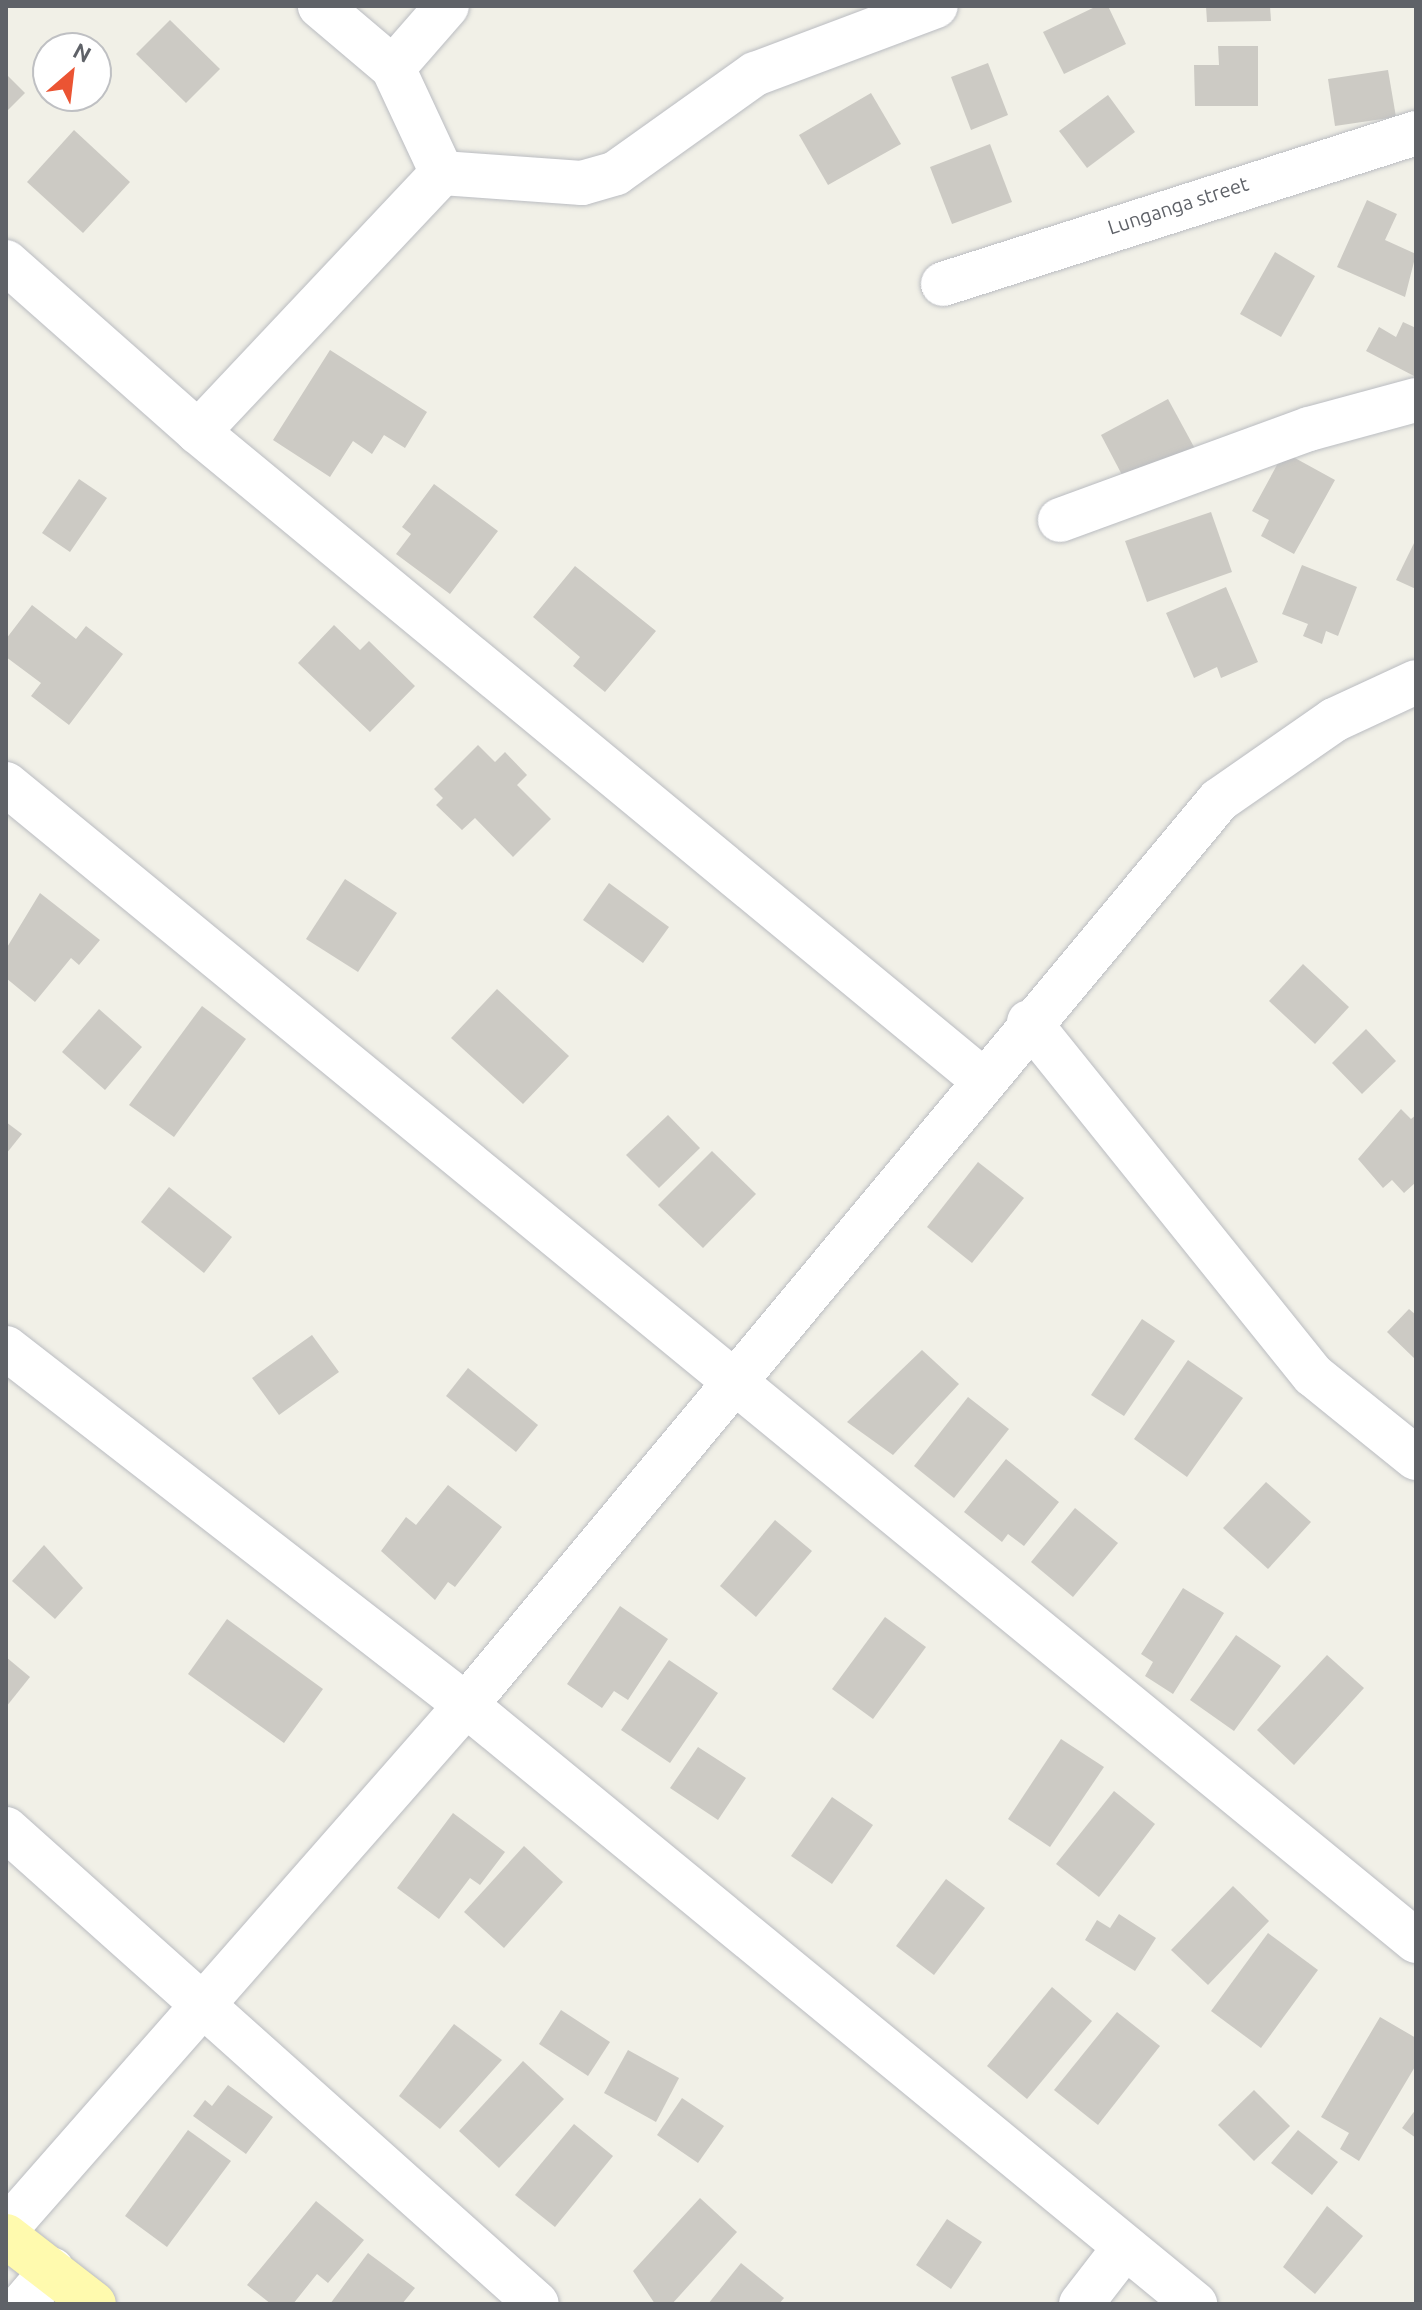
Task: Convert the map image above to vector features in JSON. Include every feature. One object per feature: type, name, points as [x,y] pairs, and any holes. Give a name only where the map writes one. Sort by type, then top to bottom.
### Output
[{"type":"main road","points":[[6,2236],[94,2304]]},
{"type":"street","points":[[320,6],[393,68],[442,173]]},
{"type":"street","points":[[393,68],[447,6]]},
{"type":"street","points":[[442,173],[582,183],[616,173],[755,74],[936,6]]},
{"type":"street","name":"Lunganga street","points":[[943,284],[1416,133]]},
{"type":"street","points":[[198,432],[442,173]]},
{"type":"street","points":[[6,262],[198,432],[983,1080]]},
{"type":"street","points":[[1060,520],[1309,429],[1416,400]]},
{"type":"street","points":[[6,2229],[205,2011],[466,1705],[739,1381],[1029,1022],[1219,800],[1334,720],[1416,682]]},
{"type":"street","points":[[6,784],[739,1381],[1416,1941]]},
{"type":"street","points":[[1029,1022],[1313,1375],[1416,1458]]},
{"type":"street","points":[[6,1348],[466,1705],[1195,2304]]},
{"type":"street","points":[[6,1829],[205,2011],[537,2304]]},
{"type":"street","points":[[1081,2304],[1125,2247]]},
{"type":"street","points":[[23,2304],[52,2270]]},
{"type":"building","points":[[1097,6],[1108,6],[1126,44],[1064,74],[1043,32]]},
{"type":"building","points":[[1206,6],[1270,6],[1271,21],[1207,22]]},
{"type":"building","points":[[170,20],[220,69],[186,103],[136,54]]},
{"type":"building","points":[[1218,46],[1258,46],[1258,106],[1195,106],[1194,65],[1219,65]]},
{"type":"building","points":[[988,63],[1008,115],[971,130],[951,77]]},
{"type":"building","points":[[1388,70],[1396,117],[1335,126],[1328,79]]},
{"type":"building","points":[[6,74],[25,93],[6,112]]},
{"type":"building","points":[[871,93],[901,144],[828,185],[799,135]]},
{"type":"building","points":[[1108,95],[1135,132],[1087,168],[1059,131]]},
{"type":"building","points":[[74,130],[130,182],[83,233],[27,182]]},
{"type":"building","points":[[990,144],[1012,202],[952,224],[930,167]]},
{"type":"building","points":[[1367,200],[1397,214],[1385,240],[1416,254],[1405,297],[1337,267]]},
{"type":"building","points":[[1275,252],[1315,276],[1281,337],[1240,314]]},
{"type":"building","points":[[1403,322],[1416,328],[1416,377],[1366,351],[1379,327],[1396,337]]},
{"type":"building","points":[[330,350],[427,412],[405,448],[384,435],[372,454],[353,441],[330,477],[273,440]]},
{"type":"building","points":[[1168,399],[1200,458],[1130,490],[1101,435]]},
{"type":"building","points":[[1284,452],[1335,480],[1294,554],[1261,536],[1269,520],[1252,511]]},
{"type":"building","points":[[79,479],[107,498],[70,552],[42,533]]},
{"type":"building","points":[[434,484],[498,531],[450,594],[396,554],[411,534],[402,527]]},
{"type":"building","points":[[1211,512],[1232,572],[1147,602],[1125,541]]},
{"type":"building","points":[[1416,539],[1416,589],[1396,580]]},
{"type":"building","points":[[1302,565],[1357,587],[1338,636],[1326,631],[1322,644],[1303,636],[1308,624],[1282,614]]},
{"type":"building","points":[[575,566],[656,631],[605,692],[573,666],[580,657],[533,617]]},
{"type":"building","points":[[1226,587],[1258,662],[1221,678],[1217,667],[1194,678],[1166,613]]},
{"type":"building","points":[[32,605],[76,639],[86,626],[123,654],[69,725],[31,696],[41,683],[6,657],[6,639]]},
{"type":"building","points":[[334,625],[360,650],[369,641],[415,686],[370,732],[298,663]]},
{"type":"building","points":[[478,745],[495,762],[505,752],[527,775],[517,785],[551,819],[513,857],[475,818],[462,830],[436,805],[443,798],[434,789]]},
{"type":"building","points":[[345,879],[397,913],[358,972],[306,939]]},
{"type":"building","points":[[609,883],[669,927],[643,963],[583,920]]},
{"type":"building","points":[[40,893],[100,940],[79,965],[71,958],[35,1002],[6,978],[6,949]]},
{"type":"building","points":[[1303,964],[1349,1007],[1315,1044],[1269,1001]]},
{"type":"building","points":[[497,989],[569,1056],[523,1104],[451,1038]]},
{"type":"building","points":[[202,1006],[246,1039],[174,1137],[129,1105]]},
{"type":"building","points":[[99,1009],[142,1047],[105,1090],[62,1052]]},
{"type":"building","points":[[1366,1029],[1396,1061],[1362,1094],[1332,1063]]},
{"type":"building","points":[[1401,1109],[1411,1119],[1416,1115],[1416,1182],[1404,1193],[1392,1180],[1383,1188],[1358,1159]]},
{"type":"building","points":[[668,1115],[700,1148],[659,1188],[626,1155]]},
{"type":"building","points":[[6,1122],[22,1134],[6,1154]]},
{"type":"building","points":[[712,1151],[756,1194],[703,1248],[658,1205]]},
{"type":"building","points":[[978,1162],[1024,1198],[972,1263],[927,1227]]},
{"type":"building","points":[[169,1187],[232,1237],[204,1273],[141,1222]]},
{"type":"building","points":[[1409,1309],[1416,1315],[1416,1360],[1387,1332]]},
{"type":"building","points":[[1142,1319],[1175,1341],[1124,1416],[1091,1395]]},
{"type":"building","points":[[312,1335],[339,1372],[279,1415],[252,1378]]},
{"type":"building","points":[[922,1350],[959,1384],[893,1455],[847,1422]]},
{"type":"building","points":[[1188,1360],[1243,1398],[1187,1477],[1134,1439]]},
{"type":"building","points":[[468,1368],[538,1425],[516,1452],[446,1396]]},
{"type":"building","points":[[968,1397],[1009,1429],[954,1498],[914,1466]]},
{"type":"building","points":[[1006,1459],[1059,1502],[1024,1546],[1008,1534],[1002,1542],[964,1512]]},
{"type":"building","points":[[1266,1482],[1311,1522],[1268,1569],[1223,1528]]},
{"type":"building","points":[[448,1485],[502,1527],[455,1587],[448,1582],[435,1600],[381,1551],[406,1517],[416,1525]]},
{"type":"building","points":[[1075,1508],[1118,1543],[1073,1597],[1031,1562]]},
{"type":"building","points":[[775,1520],[812,1551],[756,1617],[720,1586]]},
{"type":"building","points":[[44,1545],[83,1588],[55,1619],[12,1581]]},
{"type":"building","points":[[1183,1588],[1224,1613],[1173,1694],[1145,1676],[1153,1662],[1141,1654]]},
{"type":"building","points":[[620,1606],[668,1639],[628,1700],[614,1691],[602,1708],[567,1684]]},
{"type":"building","points":[[885,1617],[926,1647],[873,1719],[832,1689]]},
{"type":"building","points":[[227,1619],[323,1689],[284,1743],[188,1674]]},
{"type":"building","points":[[1236,1635],[1281,1666],[1234,1731],[1190,1700]]},
{"type":"building","points":[[1327,1655],[1364,1688],[1294,1765],[1257,1730]]},
{"type":"building","points":[[6,1657],[30,1677],[6,1707]]},
{"type":"building","points":[[669,1660],[718,1693],[670,1763],[621,1730]]},
{"type":"building","points":[[1061,1739],[1104,1767],[1050,1847],[1008,1819]]},
{"type":"building","points":[[698,1747],[746,1778],[718,1820],[670,1788]]},
{"type":"building","points":[[1114,1791],[1155,1824],[1099,1897],[1056,1864]]},
{"type":"building","points":[[832,1797],[873,1825],[832,1884],[791,1856]]},
{"type":"building","points":[[453,1813],[505,1852],[480,1885],[470,1878],[439,1919],[397,1888]]},
{"type":"building","points":[[524,1846],[563,1882],[504,1948],[464,1912]]},
{"type":"building","points":[[946,1879],[985,1908],[934,1975],[896,1946]]},
{"type":"building","points":[[1233,1886],[1269,1921],[1208,1985],[1171,1950]]},
{"type":"building","points":[[1119,1914],[1156,1938],[1135,1971],[1085,1940],[1097,1920],[1110,1928]]},
{"type":"building","points":[[1268,1933],[1318,1970],[1261,2048],[1211,2011]]},
{"type":"building","points":[[1052,1987],[1092,2021],[1027,2099],[987,2066]]},
{"type":"building","points":[[561,2010],[610,2042],[588,2076],[539,2044]]},
{"type":"building","points":[[1117,2012],[1160,2046],[1098,2125],[1054,2090]]},
{"type":"building","points":[[1380,2017],[1416,2038],[1416,2065],[1359,2161],[1340,2149],[1349,2133],[1321,2117]]},
{"type":"building","points":[[454,2024],[502,2060],[440,2129],[399,2096]]},
{"type":"building","points":[[628,2050],[679,2078],[656,2122],[604,2093]]},
{"type":"building","points":[[523,2061],[564,2099],[499,2168],[459,2131]]},
{"type":"building","points":[[228,2085],[273,2117],[246,2154],[193,2116],[205,2100],[212,2106]]},
{"type":"building","points":[[1254,2090],[1290,2126],[1254,2161],[1218,2125]]},
{"type":"building","points":[[682,2098],[724,2126],[698,2163],[657,2135]]},
{"type":"building","points":[[1416,2109],[1416,2138],[1402,2128]]},
{"type":"building","points":[[574,2124],[613,2156],[555,2227],[515,2195]]},
{"type":"building","points":[[188,2130],[231,2161],[167,2247],[125,2216]]},
{"type":"building","points":[[1298,2130],[1338,2162],[1312,2195],[1271,2163]]},
{"type":"building","points":[[700,2198],[737,2232],[672,2304],[655,2304],[633,2271]]},
{"type":"building","points":[[316,2201],[364,2240],[328,2283],[317,2274],[293,2304],[271,2304],[247,2285]]},
{"type":"building","points":[[1327,2206],[1363,2236],[1315,2294],[1283,2267]]},
{"type":"building","points":[[947,2219],[982,2242],[951,2289],[916,2265]]},
{"type":"building","points":[[368,2253],[415,2288],[402,2304],[330,2304]]},
{"type":"building","points":[[741,2263],[784,2298],[779,2304],[708,2304]]}]
